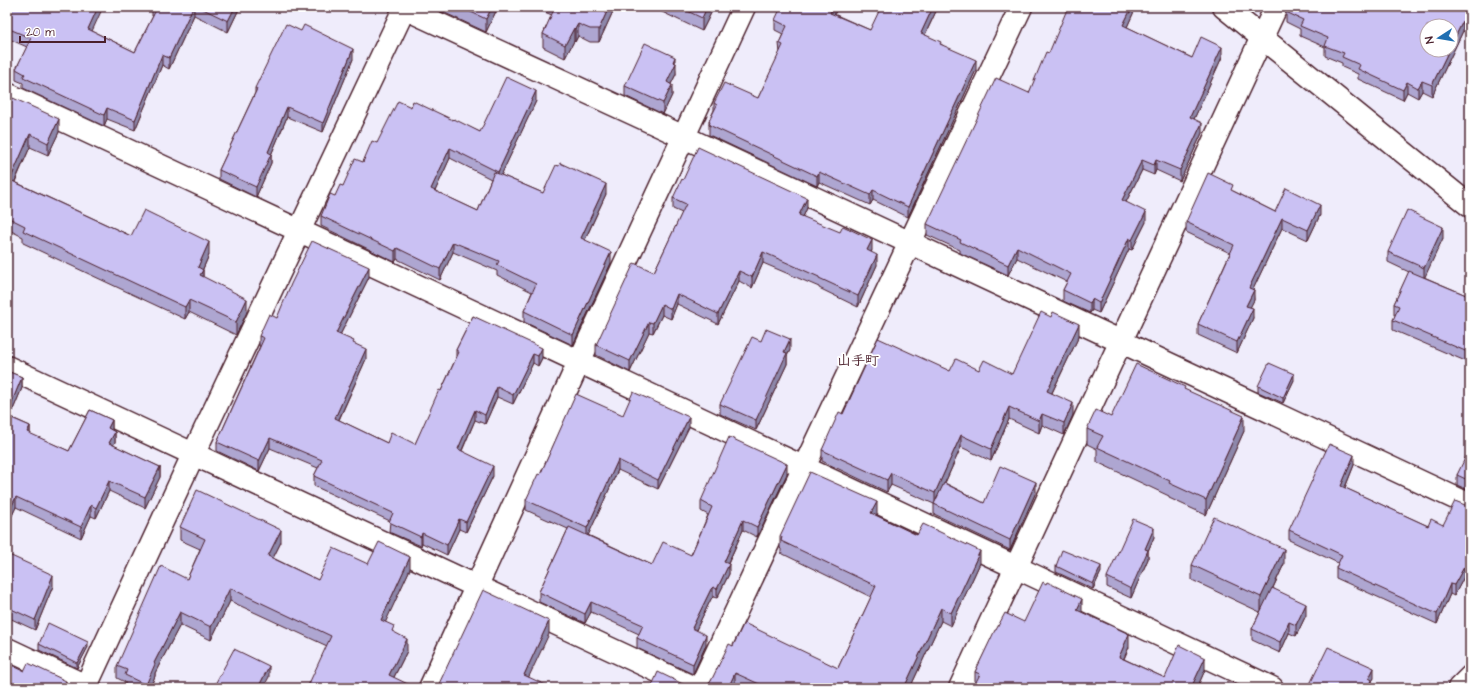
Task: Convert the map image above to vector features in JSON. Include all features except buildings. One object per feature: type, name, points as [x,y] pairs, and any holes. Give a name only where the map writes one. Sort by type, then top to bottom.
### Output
[{"type":"street","points":[[430,688],[744,7]]},
{"type":"street","points":[[700,688],[1021,7]]},
{"type":"street","points":[[1224,7],[1470,206]]},
{"type":"street","points":[[960,688],[1276,7]]},
{"type":"street","points":[[7,649],[87,687],[193,455],[405,8],[684,137],[1470,506]]},
{"type":"street","points":[[7,94],[579,362],[805,466],[1272,688]]},
{"type":"street","points":[[7,367],[694,688]]},
{"type":"street","points":[[1459,688],[1470,677]]},
{"type":"district","name":"山手町","points":[[858,361]]}]
